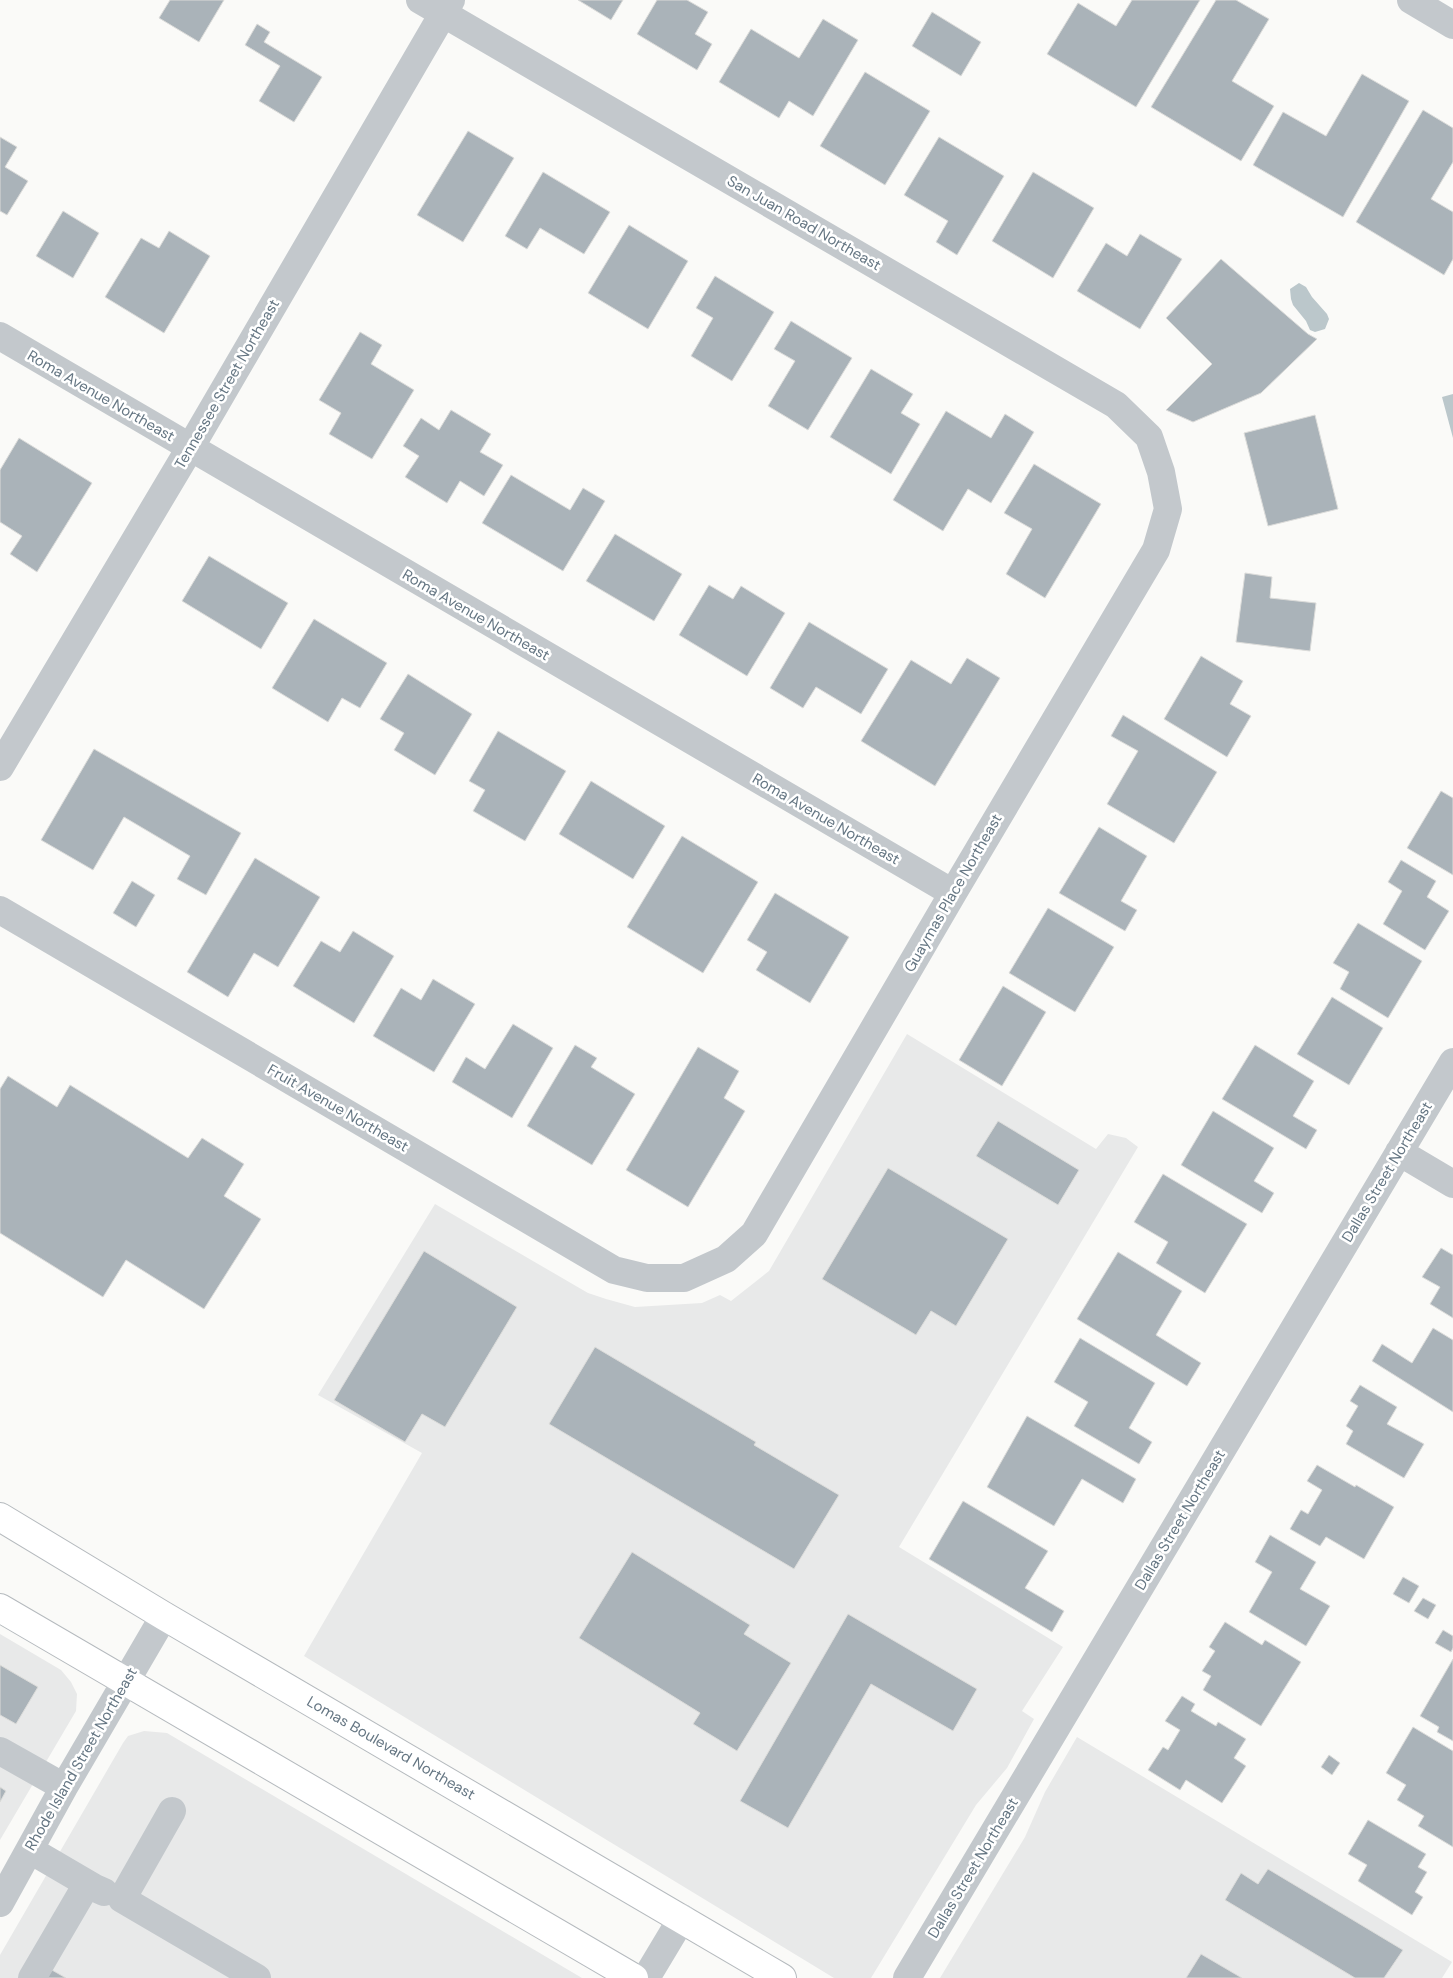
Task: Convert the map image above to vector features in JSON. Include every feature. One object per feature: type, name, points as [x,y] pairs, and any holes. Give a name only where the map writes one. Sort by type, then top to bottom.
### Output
[{"type":"main road","name":"Lomas Boulevard Northeast","points":[[0,1517],[164,1616],[782,1978]]},
{"type":"main road","points":[[0,1608],[634,1978]]},
{"type":"street","name":"San Juan Road Northeast","points":[[420,0],[447,7],[1116,405],[1149,437],[1161,472]]},
{"type":"street","points":[[1411,0],[1453,25]]},
{"type":"street","name":"Tennessee Street Northeast","points":[[0,767],[190,448],[447,7]]},
{"type":"street","name":"Roma Avenue Northeast","points":[[0,336],[953,893]]},
{"type":"street","name":"Guaymas Place Northeast","points":[[684,1278],[726,1259],[754,1234],[1156,550],[1168,509],[1161,472]]},
{"type":"street","name":"Fruit Avenue Northeast","points":[[0,910],[614,1270],[647,1278],[684,1278]]},
{"type":"street","name":"Dallas Street Northeast","points":[[907,1978],[1453,1062]]},
{"type":"street","points":[[1399,1152],[1453,1184]]},
{"type":"street","name":"Rhode Island Street Northeast","points":[[0,1903],[124,1681],[164,1616]]},
{"type":"street","points":[[0,1751],[64,1787]]},
{"type":"street","points":[[122,1899],[172,1811]]},
{"type":"street","points":[[30,1850],[87,1884],[122,1899],[257,1978]]},
{"type":"street","points":[[32,1978],[87,1884]]},
{"type":"street","points":[[646,1978],[682,1918]]},
{"type":"shaded area","points":[[1299,283],[1306,287],[1327,314],[1329,319],[1325,329],[1315,332],[1310,330],[1306,321],[1293,305],[1290,289]]},
{"type":"shaded area","points":[[1453,394],[1453,438],[1442,397]]},
{"type":"shaded area","points":[[907,1034],[1096,1149],[1108,1134],[1126,1138],[1138,1147],[899,1547],[1063,1647],[1022,1711],[1034,1719],[1007,1768],[976,1805],[871,1978],[834,1978],[304,1656],[422,1453],[318,1395],[435,1204],[588,1293],[606,1299],[635,1307],[702,1303],[720,1295],[731,1301],[769,1271]]},
{"type":"shaded area","points":[[0,1634],[61,1670],[71,1682],[77,1694],[76,1711],[0,1840]]},
{"type":"shaded area","points":[[144,1731],[167,1733],[582,1978],[0,1978],[0,1955],[123,1743],[128,1736]]},
{"type":"shaded area","points":[[1077,1737],[1452,1962],[1442,1978],[940,1978],[1025,1837],[1045,1792]]},
{"type":"building","points":[[170,0],[224,0],[199,42],[159,18]]},
{"type":"building","points":[[578,0],[623,0],[611,20]]},
{"type":"building","points":[[657,0],[687,0],[708,12],[695,34],[712,44],[697,70],[637,34]]},
{"type":"building","points":[[1132,0],[1200,0],[1136,107],[1047,54],[1078,3],[1116,26]]},
{"type":"building","points":[[1216,0],[1236,0],[1269,19],[1232,81],[1274,106],[1241,161],[1151,107]]},
{"type":"building","points":[[932,12],[981,42],[961,76],[912,46]]},
{"type":"building","points":[[823,19],[858,40],[813,116],[789,101],[779,118],[719,82],[751,29],[799,58]]},
{"type":"building","points":[[257,24],[270,32],[264,42],[322,77],[294,122],[259,101],[280,66],[245,45]]},
{"type":"building","points":[[865,72],[930,111],[885,185],[820,146]]},
{"type":"building","points":[[1362,74],[1409,101],[1343,217],[1253,165],[1283,112],[1326,136]]},
{"type":"building","points":[[1423,110],[1453,128],[1453,162],[1431,199],[1453,212],[1453,259],[1444,275],[1356,222]]},
{"type":"building","points":[[468,131],[514,158],[463,242],[417,215]]},
{"type":"building","points":[[0,137],[17,147],[5,167],[28,181],[7,215],[0,211]]},
{"type":"building","points":[[939,137],[1004,176],[957,255],[936,242],[948,221],[904,195]]},
{"type":"building","points":[[543,172],[610,212],[584,254],[540,228],[527,249],[505,236]]},
{"type":"building","points":[[1033,172],[1094,208],[1053,278],[992,241]]},
{"type":"building","points":[[63,211],[99,233],[73,278],[36,256]]},
{"type":"building","points":[[629,225],[688,261],[648,329],[588,293]]},
{"type":"building","points":[[169,231],[210,256],[164,333],[105,297],[141,238],[159,248]]},
{"type":"building","points":[[1140,234],[1182,259],[1140,329],[1077,291],[1106,243],[1127,256]]},
{"type":"building","points":[[1221,259],[1308,334],[1317,339],[1261,393],[1193,422],[1166,410],[1212,364],[1166,318]]},
{"type":"building","points":[[715,276],[774,312],[732,381],[691,356],[713,318],[696,308]]},
{"type":"building","points":[[791,321],[852,358],[808,430],[768,406],[795,361],[774,349]]},
{"type":"building","points":[[360,332],[382,345],[371,364],[414,390],[372,459],[329,434],[341,413],[319,400]]},
{"type":"building","points":[[871,369],[913,394],[901,413],[920,424],[891,474],[830,437]]},
{"type":"building","points":[[451,410],[491,434],[480,452],[503,465],[484,496],[460,481],[447,503],[405,477],[419,456],[403,446],[421,418],[439,430]]},
{"type":"building","points":[[946,411],[991,438],[1005,414],[1034,432],[991,503],[968,489],[943,531],[893,500]]},
{"type":"building","points":[[1315,415],[1338,509],[1268,526],[1244,433]]},
{"type":"building","points":[[19,438],[92,483],[37,572],[10,554],[22,536],[0,522],[0,470]]},
{"type":"building","points":[[1034,464],[1101,504],[1045,598],[1006,574],[1032,529],[1004,513]]},
{"type":"building","points":[[511,475],[570,510],[583,488],[605,501],[563,571],[482,523]]},
{"type":"building","points":[[615,534],[682,574],[654,621],[586,581]]},
{"type":"building","points":[[209,556],[288,603],[261,649],[182,601]]},
{"type":"building","points":[[1245,573],[1272,577],[1270,598],[1316,603],[1310,651],[1236,642]]},
{"type":"building","points":[[709,585],[733,599],[741,586],[785,613],[747,676],[679,635]]},
{"type":"building","points":[[314,619],[387,663],[360,708],[342,698],[328,722],[272,688]]},
{"type":"building","points":[[809,622],[888,669],[861,714],[816,687],[803,708],[770,688]]},
{"type":"building","points":[[1201,656],[1243,681],[1230,704],[1251,716],[1227,757],[1164,719]]},
{"type":"building","points":[[967,658],[1000,678],[935,786],[861,741],[911,660],[951,684]]},
{"type":"building","points":[[408,674],[472,714],[435,775],[394,750],[404,733],[380,719]]},
{"type":"building","points":[[1123,715],[1217,772],[1174,843],[1107,804],[1138,751],[1111,736]]},
{"type":"building","points":[[498,731],[566,771],[525,841],[473,811],[485,790],[469,781]]},
{"type":"building","points":[[94,749],[241,833],[206,895],[177,879],[190,856],[124,817],[93,870],[41,840]]},
{"type":"building","points":[[591,781],[665,826],[633,879],[559,834]]},
{"type":"building","points":[[1441,791],[1453,798],[1453,875],[1407,848]]},
{"type":"building","points":[[1099,827],[1147,856],[1121,901],[1137,910],[1125,931],[1059,893]]},
{"type":"building","points":[[682,836],[758,882],[703,973],[627,927]]},
{"type":"building","points":[[255,858],[320,897],[278,967],[254,953],[228,997],[187,972]]},
{"type":"building","points":[[1401,860],[1436,881],[1427,897],[1449,911],[1425,950],[1383,924],[1402,891],[1388,882]]},
{"type":"building","points":[[132,881],[155,895],[136,927],[113,913]]},
{"type":"building","points":[[775,893],[849,937],[810,1003],[756,970],[767,952],[747,940]]},
{"type":"building","points":[[1048,908],[1114,947],[1075,1012],[1009,973]]},
{"type":"building","points":[[1358,923],[1422,961],[1388,1018],[1340,989],[1349,972],[1333,963]]},
{"type":"building","points":[[353,931],[394,956],[354,1023],[293,986],[321,941],[340,952]]},
{"type":"building","points":[[433,979],[475,1004],[434,1072],[373,1036],[401,988],[421,1000]]},
{"type":"building","points":[[1003,986],[1046,1012],[1002,1086],[959,1060]]},
{"type":"building","points":[[1332,997],[1383,1028],[1349,1085],[1297,1054]]},
{"type":"building","points":[[513,1024],[553,1048],[512,1118],[452,1082],[466,1057],[485,1069]]},
{"type":"building","points":[[575,1045],[597,1058],[591,1067],[635,1094],[592,1165],[527,1126]]},
{"type":"building","points":[[1255,1045],[1314,1081],[1293,1116],[1317,1130],[1306,1149],[1222,1099]]},
{"type":"building","points":[[698,1047],[739,1071],[724,1098],[745,1111],[688,1207],[626,1170]]},
{"type":"building","points":[[8,1076],[57,1107],[70,1085],[188,1158],[202,1138],[244,1164],[224,1196],[261,1219],[204,1309],[126,1260],[103,1297],[0,1233],[0,1089]]},
{"type":"building","points":[[1213,1111],[1274,1148],[1254,1181],[1274,1193],[1262,1213],[1181,1165]]},
{"type":"building","points":[[998,1121],[1079,1170],[1058,1205],[976,1156]]},
{"type":"building","points":[[888,1168],[1008,1239],[956,1326],[931,1311],[916,1335],[822,1279]]},
{"type":"building","points":[[1163,1174],[1247,1224],[1205,1293],[1156,1263],[1168,1242],[1134,1222]]},
{"type":"building","points":[[1441,1248],[1453,1255],[1453,1318],[1430,1304],[1440,1287],[1422,1277]]},
{"type":"building","points":[[424,1251],[517,1307],[445,1427],[422,1414],[405,1442],[334,1400]]},
{"type":"building","points":[[1118,1252],[1182,1291],[1156,1335],[1201,1363],[1187,1386],[1077,1319]]},
{"type":"building","points":[[1433,1328],[1453,1340],[1453,1412],[1372,1361],[1382,1344],[1412,1363]]},
{"type":"building","points":[[1080,1338],[1155,1383],[1129,1428],[1152,1442],[1139,1464],[1074,1426],[1088,1402],[1054,1382]]},
{"type":"building","points":[[595,1347],[756,1442],[754,1445],[839,1495],[794,1569],[549,1424]]},
{"type":"building","points":[[1360,1385],[1397,1407],[1387,1424],[1424,1444],[1404,1478],[1346,1444],[1353,1431],[1346,1426],[1358,1406],[1350,1401]]},
{"type":"building","points":[[1027,1416],[1136,1479],[1123,1503],[1082,1479],[1054,1526],[987,1487]]},
{"type":"building","points":[[1317,1465],[1394,1507],[1364,1559],[1326,1537],[1320,1546],[1290,1529],[1301,1510],[1308,1514],[1322,1490],[1307,1481]]},
{"type":"building","points":[[963,1501],[1048,1551],[1025,1588],[1064,1611],[1052,1632],[929,1559]]},
{"type":"building","points":[[1270,1535],[1316,1562],[1300,1589],[1330,1606],[1306,1646],[1249,1612],[1272,1572],[1255,1562]]},
{"type":"building","points":[[632,1552],[750,1625],[744,1634],[791,1663],[737,1751],[693,1724],[700,1713],[579,1638]]},
{"type":"building","points":[[1403,1577],[1419,1586],[1409,1603],[1393,1594]]},
{"type":"building","points":[[1423,1598],[1436,1605],[1428,1619],[1414,1611]]},
{"type":"building","points":[[848,1614],[977,1689],[953,1731],[871,1684],[788,1828],[740,1801]]},
{"type":"building","points":[[1225,1622],[1262,1645],[1265,1640],[1301,1662],[1261,1726],[1203,1690],[1211,1676],[1202,1671],[1215,1651],[1209,1647]]},
{"type":"building","points":[[1443,1630],[1453,1636],[1451,1652],[1435,1643]]},
{"type":"building","points":[[1453,1659],[1453,1741],[1437,1732],[1439,1727],[1420,1716]]},
{"type":"building","points":[[0,1665],[38,1687],[16,1724],[0,1715]]},
{"type":"building","points":[[1182,1696],[1195,1704],[1191,1711],[1216,1726],[1218,1722],[1246,1739],[1234,1758],[1246,1766],[1222,1803],[1186,1780],[1180,1790],[1148,1770],[1163,1747],[1168,1750],[1180,1730],[1165,1721]]},
{"type":"building","points":[[1413,1727],[1453,1751],[1453,1847],[1418,1826],[1424,1816],[1397,1800],[1406,1785],[1386,1773]]},
{"type":"building","points":[[1329,1755],[1340,1763],[1332,1775],[1321,1767]]},
{"type":"building","points":[[0,1787],[6,1791],[0,1802]]},
{"type":"building","points":[[1368,1820],[1426,1854],[1418,1867],[1427,1872],[1415,1892],[1423,1897],[1412,1915],[1358,1881],[1367,1865],[1348,1854]]},
{"type":"building","points":[[1268,1869],[1403,1950],[1384,1978],[1355,1978],[1225,1900],[1241,1873],[1258,1884]]},
{"type":"building","points":[[1201,1954],[1242,1978],[1186,1978]]},
{"type":"building","points":[[52,1970],[66,1978],[47,1978]]}]
